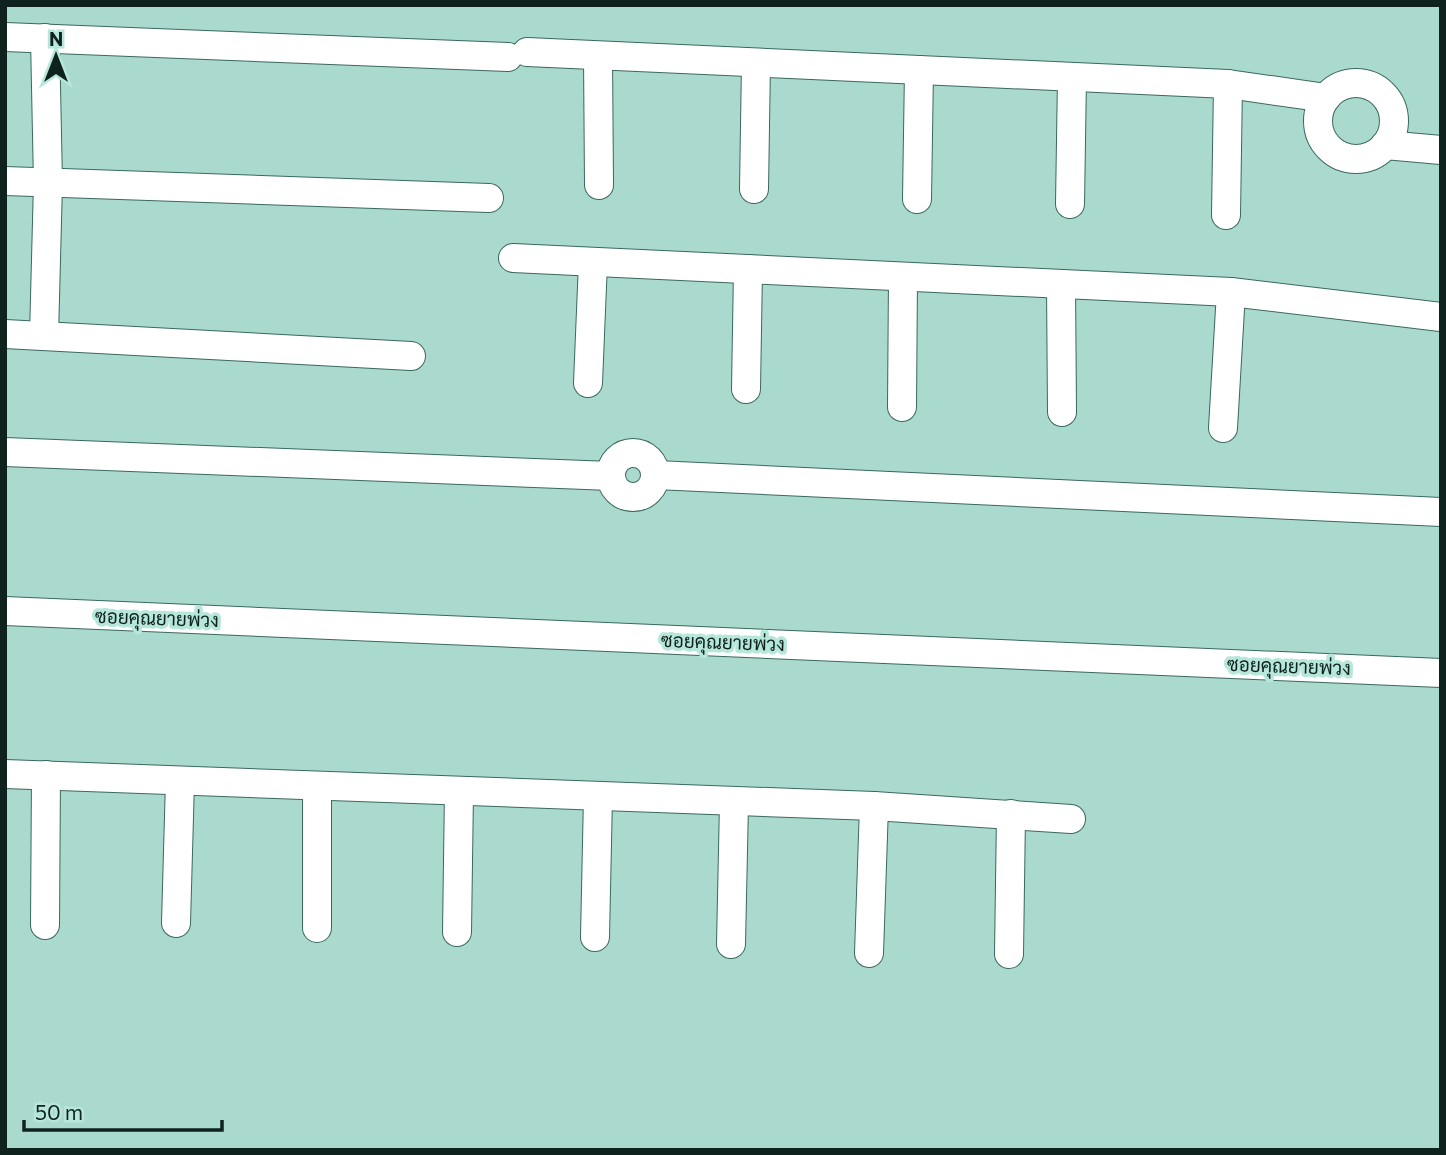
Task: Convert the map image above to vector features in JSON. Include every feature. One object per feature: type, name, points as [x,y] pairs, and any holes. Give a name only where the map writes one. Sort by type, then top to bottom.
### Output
[{"type":"street","points":[[5,37],[597,56],[1228,84],[1326,97]]},
{"type":"street","points":[[44,336],[48,183],[45,38]]},
{"type":"street","points":[[597,56],[599,185]]},
{"type":"street","points":[[754,189],[756,63]]},
{"type":"street","points":[[917,199],[919,71]]},
{"type":"street","points":[[1070,204],[1072,78]]},
{"type":"street","points":[[1349,83],[1375,88],[1392,108],[1394,121],[1385,145],[1377,153],[1354,159],[1332,150],[1319,131],[1318,119],[1326,97],[1349,83]]},
{"type":"street","points":[[1226,215],[1228,84]]},
{"type":"street","points":[[1385,145],[1441,150]]},
{"type":"street","points":[[5,181],[489,198]]},
{"type":"street","points":[[513,258],[1231,292],[1441,317]]},
{"type":"street","points":[[588,383],[593,262]]},
{"type":"street","points":[[746,389],[748,269]]},
{"type":"street","points":[[902,407],[903,276]]},
{"type":"street","points":[[1060,284],[1062,412]]},
{"type":"street","points":[[1223,428],[1231,292]]},
{"type":"street","points":[[5,334],[411,356]]},
{"type":"street","points":[[5,452],[611,476],[612,466],[619,458],[638,453],[647,457],[656,475],[1441,512]]},
{"type":"street","name":"ซอยคุณยายพ่วง","points":[[5,611],[1441,673]]},
{"type":"street","points":[[5,774],[734,803],[874,806],[1071,819]]},
{"type":"street","points":[[44,925],[46,775]]},
{"type":"street","points":[[176,923],[180,781]]},
{"type":"street","points":[[317,786],[317,928]]},
{"type":"street","points":[[457,932],[459,791]]},
{"type":"street","points":[[595,937],[598,796]]},
{"type":"street","points":[[731,944],[734,803]]},
{"type":"street","points":[[869,953],[874,806]]},
{"type":"street","points":[[1009,954],[1011,814]]}]
